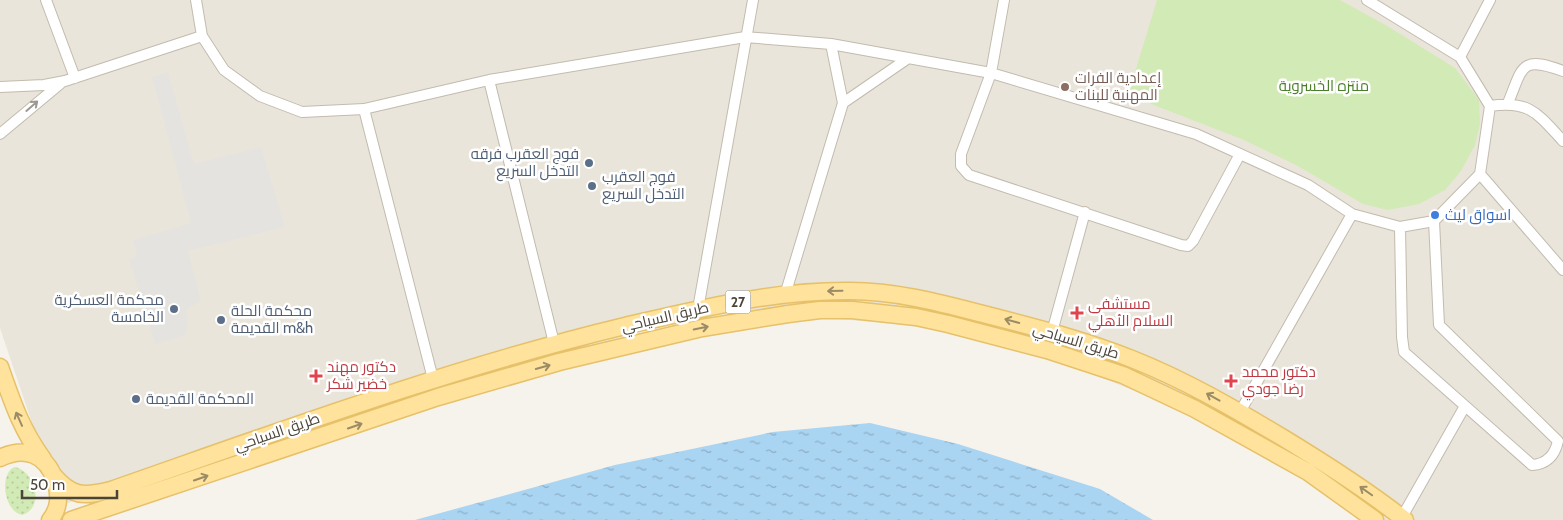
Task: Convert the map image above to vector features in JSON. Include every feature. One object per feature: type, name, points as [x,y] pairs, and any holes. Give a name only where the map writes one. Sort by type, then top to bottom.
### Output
[{"type":"main road","name":"طريق السياحي","points":[[49,468],[63,486],[79,495],[95,494],[433,379],[554,343],[698,309],[819,291],[868,292],[920,298],[1052,332],[1145,364],[1240,412],[1345,476],[1404,519]]},
{"type":"main road","points":[[866,311],[872,299],[868,292]]},
{"type":"main road","points":[[892,314],[889,306],[890,301],[895,295]]},
{"type":"main road","name":"طريق السياحي","points":[[71,520],[438,397],[508,377],[588,355],[702,328],[820,310],[866,311],[932,320],[1054,353],[1123,376],[1168,396],[1232,429],[1308,472],[1375,520]]},
{"type":"main road","points":[[583,336],[582,348],[588,355]]},
{"type":"main road","points":[[506,357],[511,365],[508,377]]},
{"type":"main road","points":[[0,367],[22,427],[49,468],[59,491],[53,516]]},
{"type":"main road","points":[[0,458],[10,453],[34,454],[49,468]]},
{"type":"main road","points":[[101,520],[129,502]]},
{"type":"street","points":[[46,0],[70,79]]},
{"type":"street","points":[[196,0],[202,36],[224,70],[260,96],[302,112],[364,109],[489,80],[745,37],[831,44],[992,73],[1196,134],[1308,185],[1352,214],[1400,227],[1434,221],[1480,174],[1490,106],[1460,58],[1367,0]]},
{"type":"street","points":[[698,309],[752,0]]},
{"type":"street","points":[[1004,0],[992,73],[960,154],[961,166],[969,175],[1188,246],[1193,241],[1240,154]]},
{"type":"street","points":[[1460,58],[1490,0]]},
{"type":"street","points":[[0,87],[44,85],[70,79],[202,36]]},
{"type":"street","points":[[785,295],[843,103],[831,44]]},
{"type":"street","points":[[843,103],[907,59]]},
{"type":"street","points":[[1508,103],[1522,69],[1527,66],[1533,63],[1545,64],[1563,71]]},
{"type":"street","points":[[0,134],[35,104],[70,79]]},
{"type":"street","points":[[489,80],[554,343]]},
{"type":"street","points":[[1490,106],[1508,103],[1520,105],[1540,116],[1563,141]]},
{"type":"street","points":[[364,109],[433,379]]},
{"type":"street","points":[[1480,174],[1563,270]]},
{"type":"street","points":[[1052,332],[1086,212]]},
{"type":"street","points":[[1240,412],[1352,214]]},
{"type":"street","points":[[1400,227],[1404,352],[1532,466],[1541,464],[1556,452],[1558,440],[1439,325],[1434,221]]},
{"type":"street","points":[[1404,519],[1465,406]]},
{"type":"street","points":[[1334,489],[1366,520]]},
{"type":"shaded area","points":[[0,0],[1563,0],[1563,520],[1373,520],[1276,448],[986,331],[724,310],[368,390],[60,506],[0,328]]},
{"type":"shaded area","points":[[168,72],[194,164],[261,147],[285,227],[188,251],[201,301],[186,309],[188,327],[184,336],[155,344],[129,259],[137,257],[133,240],[191,223],[152,77]]},
{"type":"green space","name":"منتزه الخسروية","points":[[1157,0],[1340,0],[1389,27],[1455,68],[1479,100],[1480,124],[1475,145],[1461,171],[1445,190],[1419,204],[1388,210],[1363,204],[1296,165],[1244,140],[1128,95]]},
{"type":"green space","points":[[15,467],[22,470],[28,476],[35,490],[34,505],[22,515],[15,512],[10,506],[5,491],[7,475]]},
{"type":"water","points":[[870,423],[958,444],[1100,489],[1153,520],[415,520],[615,465],[773,432]]},
{"type":"place","name":"إعدادية الفرات المهنية للبنات","points":[[1065,87]]},
{"type":"place","name":"فوج العقرب فرقه التدخل السريع","points":[[589,163]]},
{"type":"place","name":"فوج العقرب التدخل السريع","points":[[592,186]]},
{"type":"place","name":"اسواق ليث","points":[[1435,215]]},
{"type":"place","name":"محكمة العسكرية الخامسة","points":[[174,309]]},
{"type":"place","name":"مستشفى السلام الأهلي","points":[[1077,313]]},
{"type":"place","name":"محكمة الحلة القديمة m&h","points":[[221,320]]},
{"type":"place","name":"دكتور مهند خضير شكر","points":[[316,376]]},
{"type":"place","name":"دكتور محمد رضا جودي","points":[[1231,381]]},
{"type":"place","name":"المحكمة القديمة","points":[[136,399]]}]
